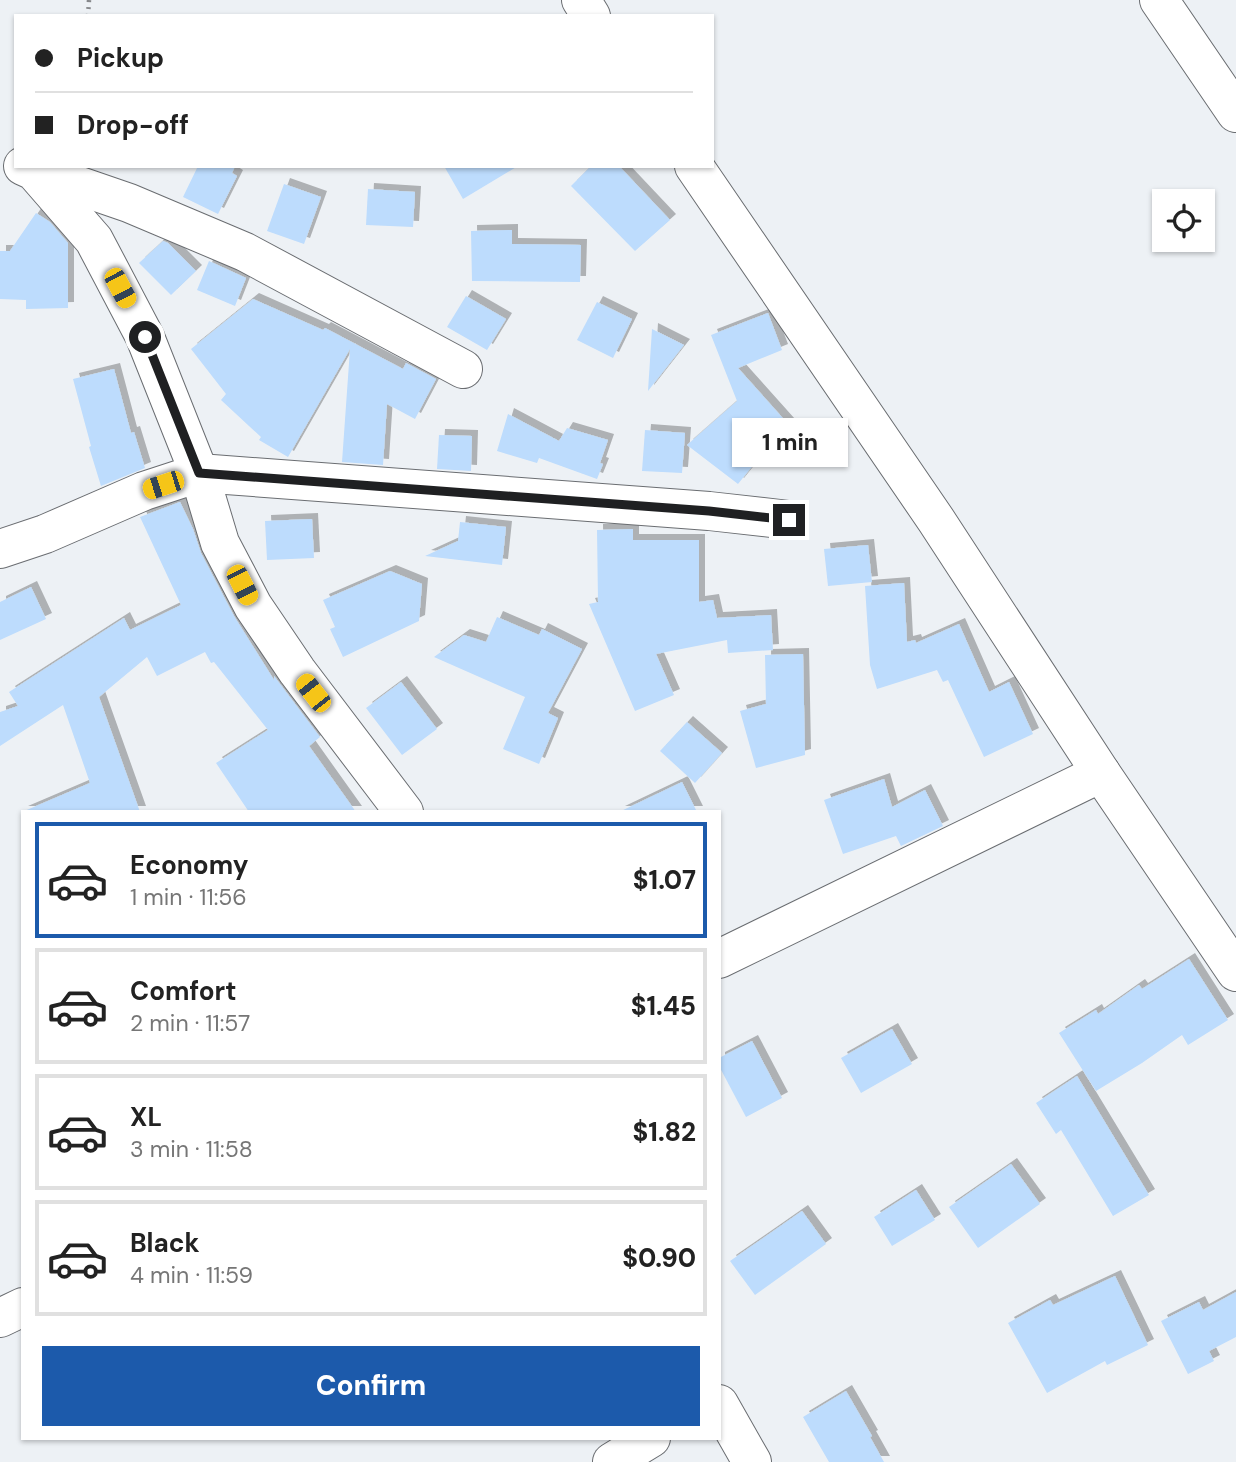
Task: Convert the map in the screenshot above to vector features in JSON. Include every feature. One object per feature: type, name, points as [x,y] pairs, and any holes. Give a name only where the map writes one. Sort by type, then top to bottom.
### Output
[{"type":"street","points":[[1159,0],[1236,113]]},
{"type":"street","points":[[22,168],[94,240],[145,337],[199,473],[220,543],[253,607],[297,671],[402,810]]},
{"type":"street","points":[[29,168],[129,203],[245,252],[463,369]]},
{"type":"street","points":[[695,168],[936,520],[1101,773],[1236,972]]},
{"type":"street","points":[[0,549],[46,534],[144,491],[199,473],[709,511],[789,520]]},
{"type":"street","points":[[721,958],[1101,773]]},
{"type":"street","points":[[0,1318],[21,1308]]},
{"type":"street","points":[[721,1408],[752,1462]]},
{"type":"street","points":[[612,1462],[648,1440]]},
{"type":"building","points":[[197,168],[234,168],[232,173],[237,176],[218,214],[183,197]]},
{"type":"building","points":[[445,168],[515,168],[463,199]]},
{"type":"building","points":[[589,168],[621,168],[670,220],[635,251],[571,186]]},
{"type":"building","points":[[284,184],[321,197],[304,244],[267,231]]},
{"type":"building","points":[[368,189],[415,192],[413,227],[366,225]]},
{"type":"building","points":[[36,213],[50,222],[68,243],[68,308],[26,309],[26,300],[0,299],[0,251],[10,251]]},
{"type":"building","points":[[512,230],[512,244],[581,245],[580,282],[472,281],[471,231]]},
{"type":"building","points":[[163,241],[196,271],[171,295],[139,263]]},
{"type":"building","points":[[209,261],[246,278],[235,306],[197,290]]},
{"type":"building","points":[[466,296],[506,319],[487,350],[447,327]]},
{"type":"building","points":[[253,299],[323,330],[325,328],[403,369],[406,363],[436,379],[415,419],[387,404],[383,465],[342,462],[350,349],[288,457],[259,440],[261,437],[221,400],[226,394],[191,349]]},
{"type":"building","points":[[597,302],[632,319],[613,358],[577,340]]},
{"type":"building","points":[[768,313],[782,350],[738,368],[789,425],[774,439],[738,484],[687,445],[737,401],[711,335]]},
{"type":"building","points":[[652,329],[684,345],[648,391]]},
{"type":"building","points":[[114,369],[131,433],[134,432],[145,468],[101,486],[73,379]]},
{"type":"building","points":[[508,414],[559,441],[567,428],[608,440],[597,479],[539,458],[537,463],[497,451]]},
{"type":"building","points":[[645,430],[685,433],[682,473],[642,471]]},
{"type":"building","points":[[439,435],[472,436],[471,471],[437,469]]},
{"type":"building","points":[[180,502],[201,553],[234,616],[274,680],[274,676],[320,737],[309,746],[355,810],[248,810],[216,763],[268,730],[214,662],[211,663],[205,652],[157,676],[147,657],[99,697],[139,810],[27,810],[90,783],[63,705],[0,746],[0,712],[18,706],[9,692],[124,618],[130,630],[181,605],[140,517]]},
{"type":"building","points":[[312,519],[314,558],[267,560],[265,521]]},
{"type":"building","points":[[460,522],[506,527],[502,565],[425,556],[458,541]]},
{"type":"building","points":[[633,529],[633,540],[699,540],[699,602],[713,600],[717,618],[771,615],[773,650],[728,653],[727,640],[656,654],[674,695],[635,711],[589,604],[598,602],[597,530]]},
{"type":"building","points":[[868,545],[872,582],[828,586],[824,549]]},
{"type":"building","points":[[390,571],[422,584],[419,621],[343,657],[330,629],[335,627],[323,600]]},
{"type":"building","points":[[904,583],[907,642],[915,640],[916,643],[959,624],[989,692],[1009,682],[1033,734],[984,757],[948,680],[943,682],[937,670],[877,689],[870,665],[865,586]]},
{"type":"building","points":[[31,587],[46,619],[0,640],[0,602]]},
{"type":"building","points":[[497,617],[539,635],[542,629],[582,649],[548,713],[558,718],[539,764],[503,749],[525,697],[434,657],[464,635],[486,642]]},
{"type":"building","points":[[803,654],[805,755],[756,768],[740,711],[766,704],[765,655]]},
{"type":"building","points":[[401,682],[437,729],[402,755],[366,708]]},
{"type":"building","points":[[687,722],[722,753],[695,783],[660,751]]},
{"type":"building","points":[[884,779],[892,807],[925,790],[943,826],[901,846],[896,836],[843,854],[824,800]]},
{"type":"building","points":[[682,782],[696,810],[623,810]]},
{"type":"building","points":[[1189,959],[1228,1020],[1188,1045],[1182,1035],[1096,1091],[1059,1033],[1096,1010],[1098,1014],[1139,985],[1142,989]]},
{"type":"building","points":[[892,1029],[912,1064],[861,1093],[841,1058]]},
{"type":"building","points":[[752,1041],[782,1098],[746,1117],[721,1070],[721,1057]]},
{"type":"building","points":[[1077,1076],[1149,1195],[1113,1216],[1061,1130],[1056,1134],[1036,1103]]},
{"type":"building","points":[[1011,1164],[1040,1204],[978,1248],[949,1207]]},
{"type":"building","points":[[916,1190],[935,1220],[892,1246],[874,1217]]},
{"type":"building","points":[[802,1211],[826,1244],[755,1295],[730,1261]]},
{"type":"building","points":[[1115,1276],[1148,1345],[1107,1365],[1105,1361],[1047,1393],[1008,1323],[1050,1300],[1053,1305]]},
{"type":"building","points":[[1236,1292],[1236,1337],[1209,1351],[1214,1361],[1188,1374],[1161,1321],[1199,1302],[1203,1310]]},
{"type":"building","points":[[846,1391],[884,1462],[829,1462],[803,1417]]},
{"type":"route","points":[[145,337],[199,473],[709,511],[789,520]]}]
